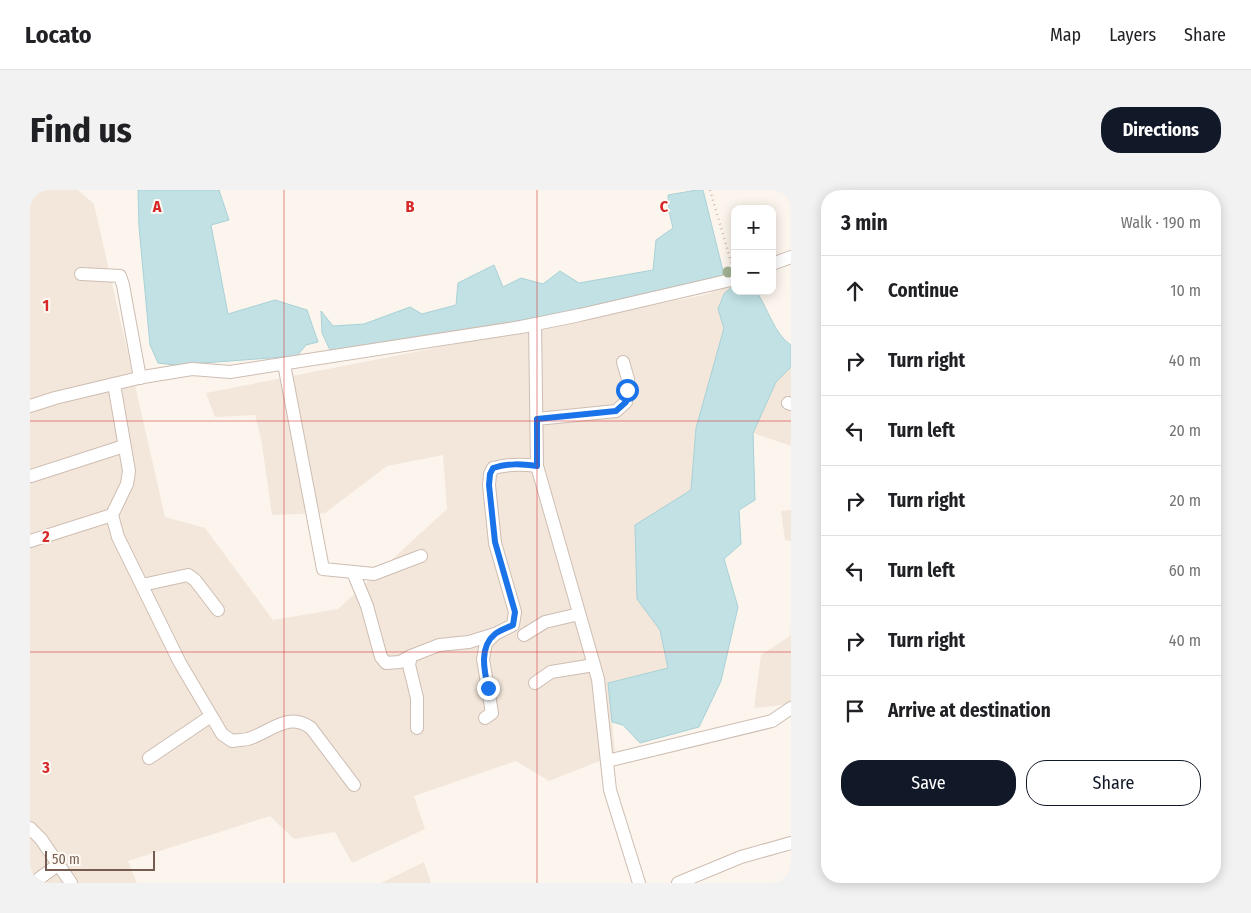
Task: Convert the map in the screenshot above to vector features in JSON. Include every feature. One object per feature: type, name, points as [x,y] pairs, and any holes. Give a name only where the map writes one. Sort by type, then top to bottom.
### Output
[{"type":"street","points":[[776,263],[791,257]]},
{"type":"street","points":[[80,274],[120,276],[140,378]]},
{"type":"street","points":[[30,406],[140,378],[192,369],[230,372],[535,324],[731,279]]},
{"type":"street","points":[[535,324],[537,466],[598,679],[610,790],[639,883]]},
{"type":"street","points":[[537,419],[616,411],[626,402],[628,379],[623,362]]},
{"type":"street","points":[[284,364],[323,569],[374,574],[421,556]]},
{"type":"street","points":[[114,384],[129,471],[127,484],[112,515],[118,537],[180,663],[211,716],[222,734],[232,741],[248,739],[286,722],[302,722],[311,728],[354,785]]},
{"type":"street","points":[[31,476],[124,446]]},
{"type":"street","points":[[354,572],[367,606],[381,657],[386,663],[400,662],[439,645],[469,642],[495,634],[513,625],[515,612],[495,542],[489,485],[490,474],[493,468],[500,466],[518,464],[537,466]]},
{"type":"street","points":[[30,541],[112,515]]},
{"type":"street","points":[[142,585],[188,575],[195,580],[218,610]]},
{"type":"street","points":[[524,634],[545,622],[580,614]]},
{"type":"street","points":[[485,718],[492,712],[484,659],[486,643],[495,634]]},
{"type":"street","points":[[411,656],[410,665],[417,698],[417,728]]},
{"type":"street","points":[[535,683],[552,672],[594,666]]},
{"type":"street","points":[[607,762],[772,721],[791,708]]},
{"type":"street","points":[[149,758],[211,716]]},
{"type":"street","points":[[30,828],[72,883]]},
{"type":"street","points":[[678,883],[741,857],[791,843]]},
{"type":"street","points":[[33,883],[59,864]]},
{"type":"path","points":[[710,190],[731,262]]},
{"type":"shaded area","points":[[30,190],[78,190],[94,204],[165,517],[205,528],[273,620],[338,609],[447,509],[443,455],[387,466],[325,513],[272,515],[261,438],[255,415],[215,417],[206,393],[704,295],[731,285],[731,290],[719,309],[724,328],[696,428],[691,490],[635,526],[637,599],[660,630],[668,669],[609,683],[615,755],[549,781],[516,761],[414,796],[425,829],[352,863],[335,832],[294,839],[270,816],[128,861],[137,883],[30,883]]},
{"type":"shaded area","points":[[791,367],[791,446],[753,433],[776,382]]},
{"type":"shaded area","points":[[791,510],[791,541],[785,540],[781,511]]},
{"type":"shaded area","points":[[791,626],[791,704],[754,708],[761,655],[790,636]]},
{"type":"shaded area","points":[[424,862],[431,883],[381,883]]},
{"type":"water","points":[[138,190],[219,190],[229,220],[211,225],[228,314],[275,300],[307,310],[318,342],[306,345],[297,356],[176,365],[158,363],[150,345],[139,227]]},
{"type":"water","points":[[703,190],[724,275],[582,308],[497,325],[331,352],[322,333],[321,311],[333,326],[364,324],[410,307],[422,314],[456,305],[458,283],[494,265],[503,287],[521,278],[543,284],[560,271],[579,283],[653,270],[656,240],[673,228],[668,195]]},
{"type":"water","points":[[731,288],[731,295],[758,295],[776,328],[791,345],[791,367],[776,382],[753,433],[755,500],[739,510],[741,544],[724,559],[738,607],[721,681],[699,727],[640,743],[623,725],[612,722],[608,683],[668,668],[660,630],[637,599],[635,525],[691,490],[696,428],[724,328],[718,309],[724,294]]},
{"type":"route","points":[[488,688],[484,659],[486,643],[495,634],[513,625],[515,612],[495,542],[489,485],[490,474],[493,468],[500,466],[518,464],[537,466],[537,419],[616,411],[626,402],[627,390]]}]
